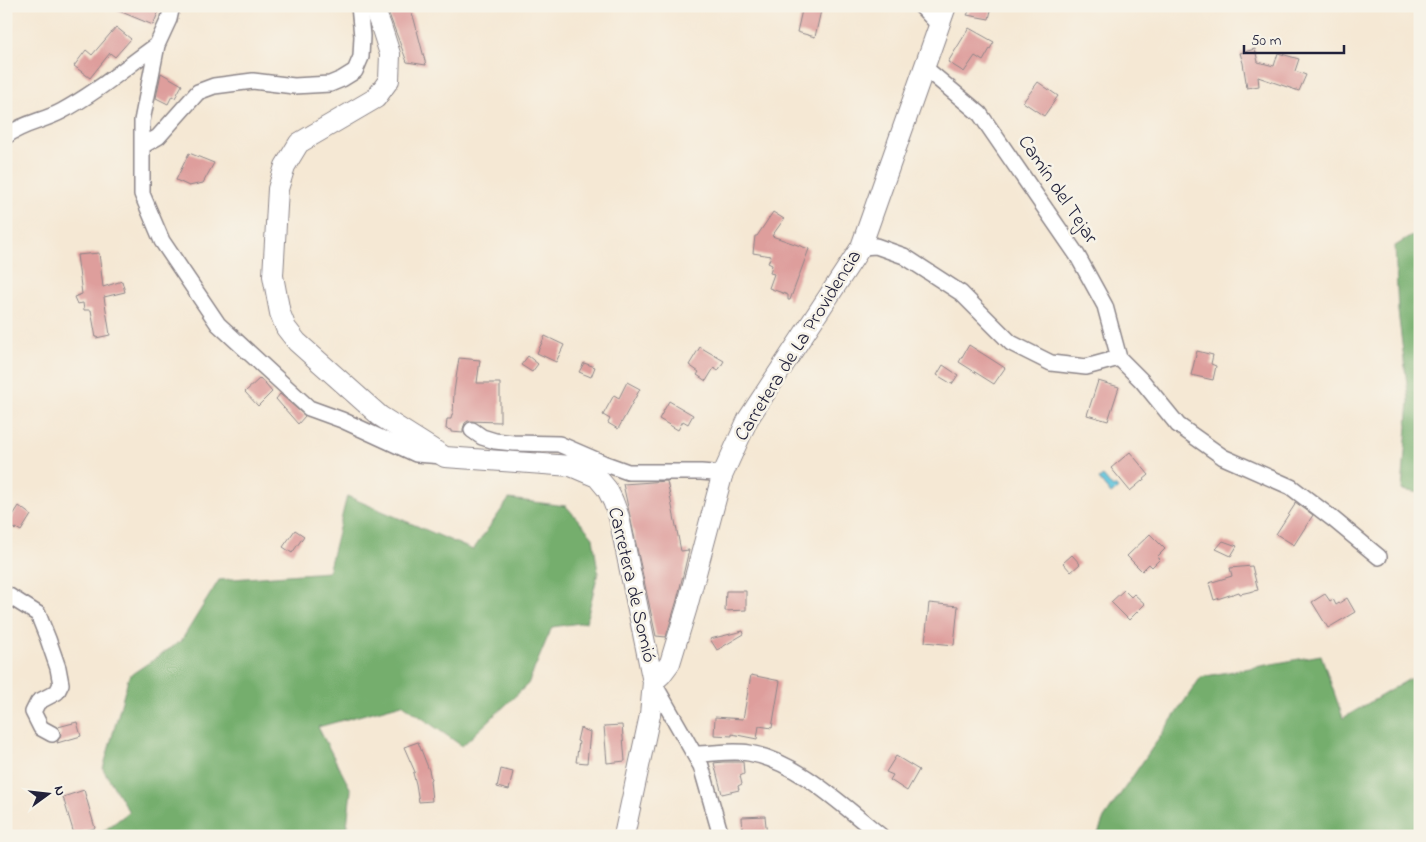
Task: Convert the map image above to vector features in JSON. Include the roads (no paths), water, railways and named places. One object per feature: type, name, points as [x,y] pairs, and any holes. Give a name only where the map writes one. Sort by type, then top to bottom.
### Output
[{"type":"street","points":[[172,6],[169,19],[157,45],[142,121],[142,194],[162,241],[218,324],[309,408],[342,420],[416,454],[600,470],[701,472],[722,476]]},
{"type":"street","points":[[142,146],[158,137],[198,92],[214,86],[253,82],[294,86],[330,84],[355,71],[361,57],[360,6]]},
{"type":"street","points":[[373,6],[390,54],[389,80],[376,98],[299,143],[285,166],[278,189],[273,276],[280,313],[286,328],[297,342],[380,416],[444,456]]},
{"type":"street","name":"Carretera de La Providencia","points":[[653,682],[661,675],[670,662],[687,607],[722,476],[748,419],[862,247],[946,6]]},
{"type":"street","points":[[923,7],[939,25]]},
{"type":"street","points":[[6,136],[17,128],[60,112],[86,97],[157,45]]},
{"type":"street","name":"Camín del Tejar","points":[[925,68],[980,114],[1078,255],[1105,306],[1119,358]]},
{"type":"street","points":[[862,247],[876,246],[904,256],[961,293],[1010,343],[1051,363],[1086,367],[1119,358],[1143,382],[1178,425],[1223,456],[1291,487],[1378,557]]},
{"type":"street","points":[[472,430],[482,437],[495,441],[559,444],[600,470]]},
{"type":"street","name":"Carretera de Somió","points":[[600,470],[619,517],[653,682],[650,715],[624,836]]},
{"type":"street","points":[[6,594],[38,614],[58,668],[62,684],[57,692],[38,702],[34,712],[41,728],[52,734]]},
{"type":"street","points":[[653,682],[672,718],[695,754],[704,775],[721,836]]},
{"type":"street","points":[[695,754],[743,752],[787,766],[818,786],[881,836]]},
{"type":"water","points":[[1103,476],[1113,488],[1116,486],[1118,488],[1111,494],[1099,479]]}]
